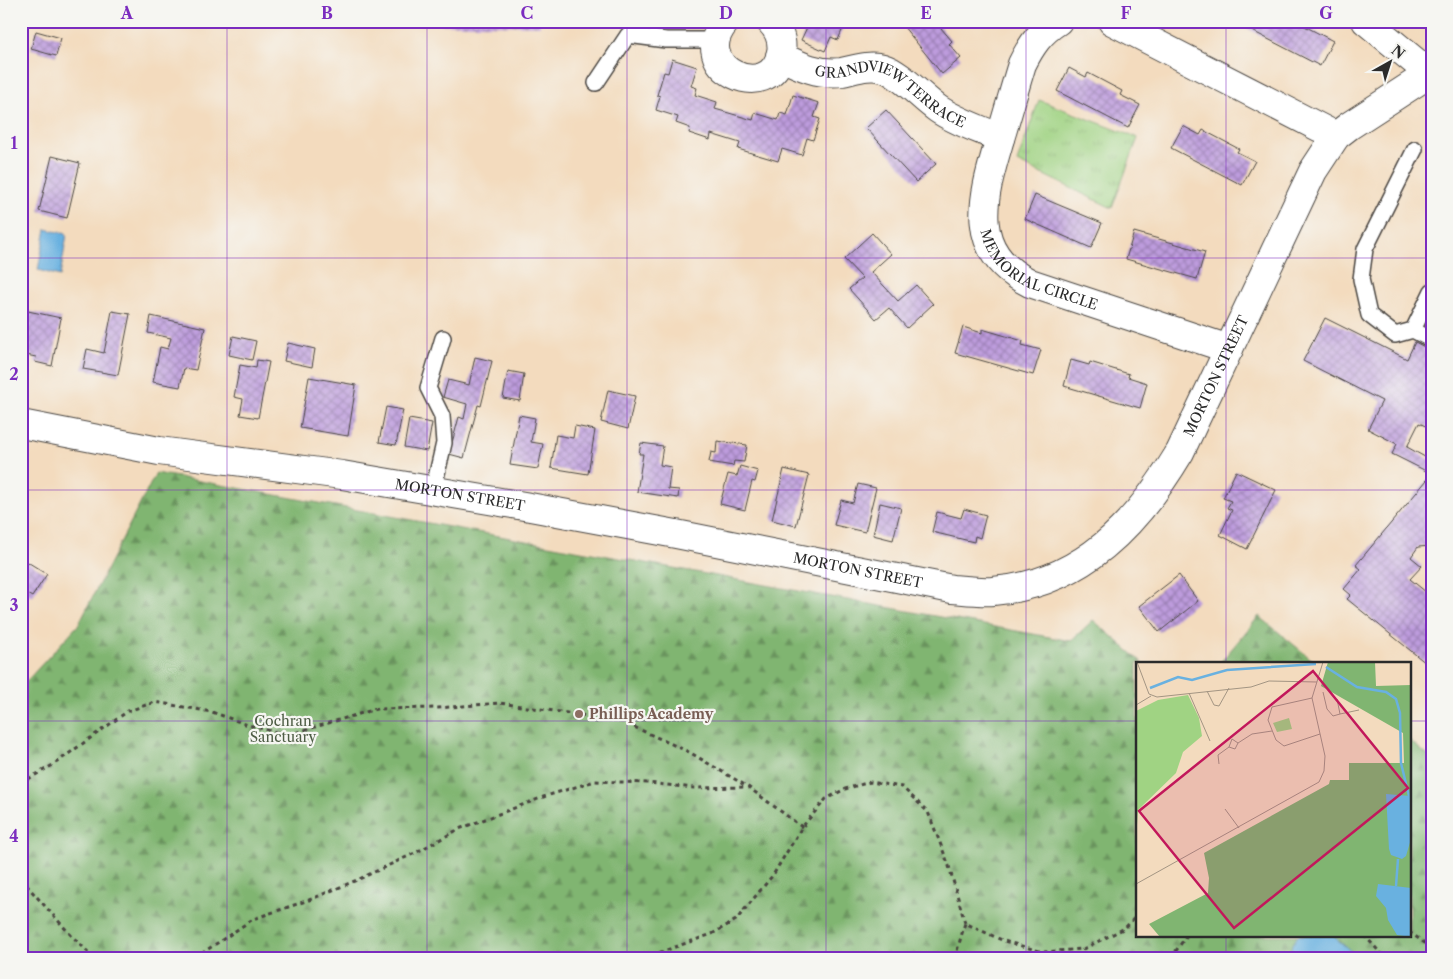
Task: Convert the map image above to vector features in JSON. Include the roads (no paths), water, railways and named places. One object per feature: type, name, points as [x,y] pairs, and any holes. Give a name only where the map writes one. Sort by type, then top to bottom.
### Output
[{"type":"street","points":[[721,31],[716,54],[719,61],[728,72],[741,78],[755,79],[768,73],[778,63],[780,56],[782,42],[780,35],[777,28],[770,21]]},
{"type":"street","name":"MEMORIAL CIRCLE","points":[[1058,21],[1048,27],[1038,37],[1029,49],[1022,64],[988,181],[983,212],[987,236],[998,259],[1008,269],[1030,283],[1229,349]]},
{"type":"street","points":[[1112,21],[1336,136]]},
{"type":"street","points":[[1366,21],[1431,73]]},
{"type":"street","name":"GRANDVIEW TERRACE","points":[[780,56],[800,66],[828,73],[873,66],[885,68],[894,73],[938,109],[1000,138]]},
{"type":"street","name":"MORTON STREET","points":[[21,424],[159,451],[342,475],[676,534],[952,589],[993,592],[1009,589],[1052,578],[1096,553],[1120,533],[1164,480],[1176,459],[1313,171],[1336,136],[1431,73]]},
{"type":"lane","points":[[596,83],[628,35],[666,40],[721,31]]},
{"type":"lane","points":[[1415,149],[1365,249],[1361,280],[1369,315],[1395,335],[1413,330],[1432,340]]},
{"type":"lane","points":[[1413,330],[1432,291]]},
{"type":"lane","points":[[433,491],[444,443],[442,416],[428,388],[442,338]]},
{"type":"water","points":[[46,229],[67,234],[60,276],[38,270]]},
{"type":"water","points":[[1297,936],[1333,936],[1359,958],[1276,958],[1290,950]]},
{"type":"place","name":"Phillips Academy","points":[[579,714]]},
{"type":"park label","name":"Cochran Sanctuary","points":[[283,730]]}]
